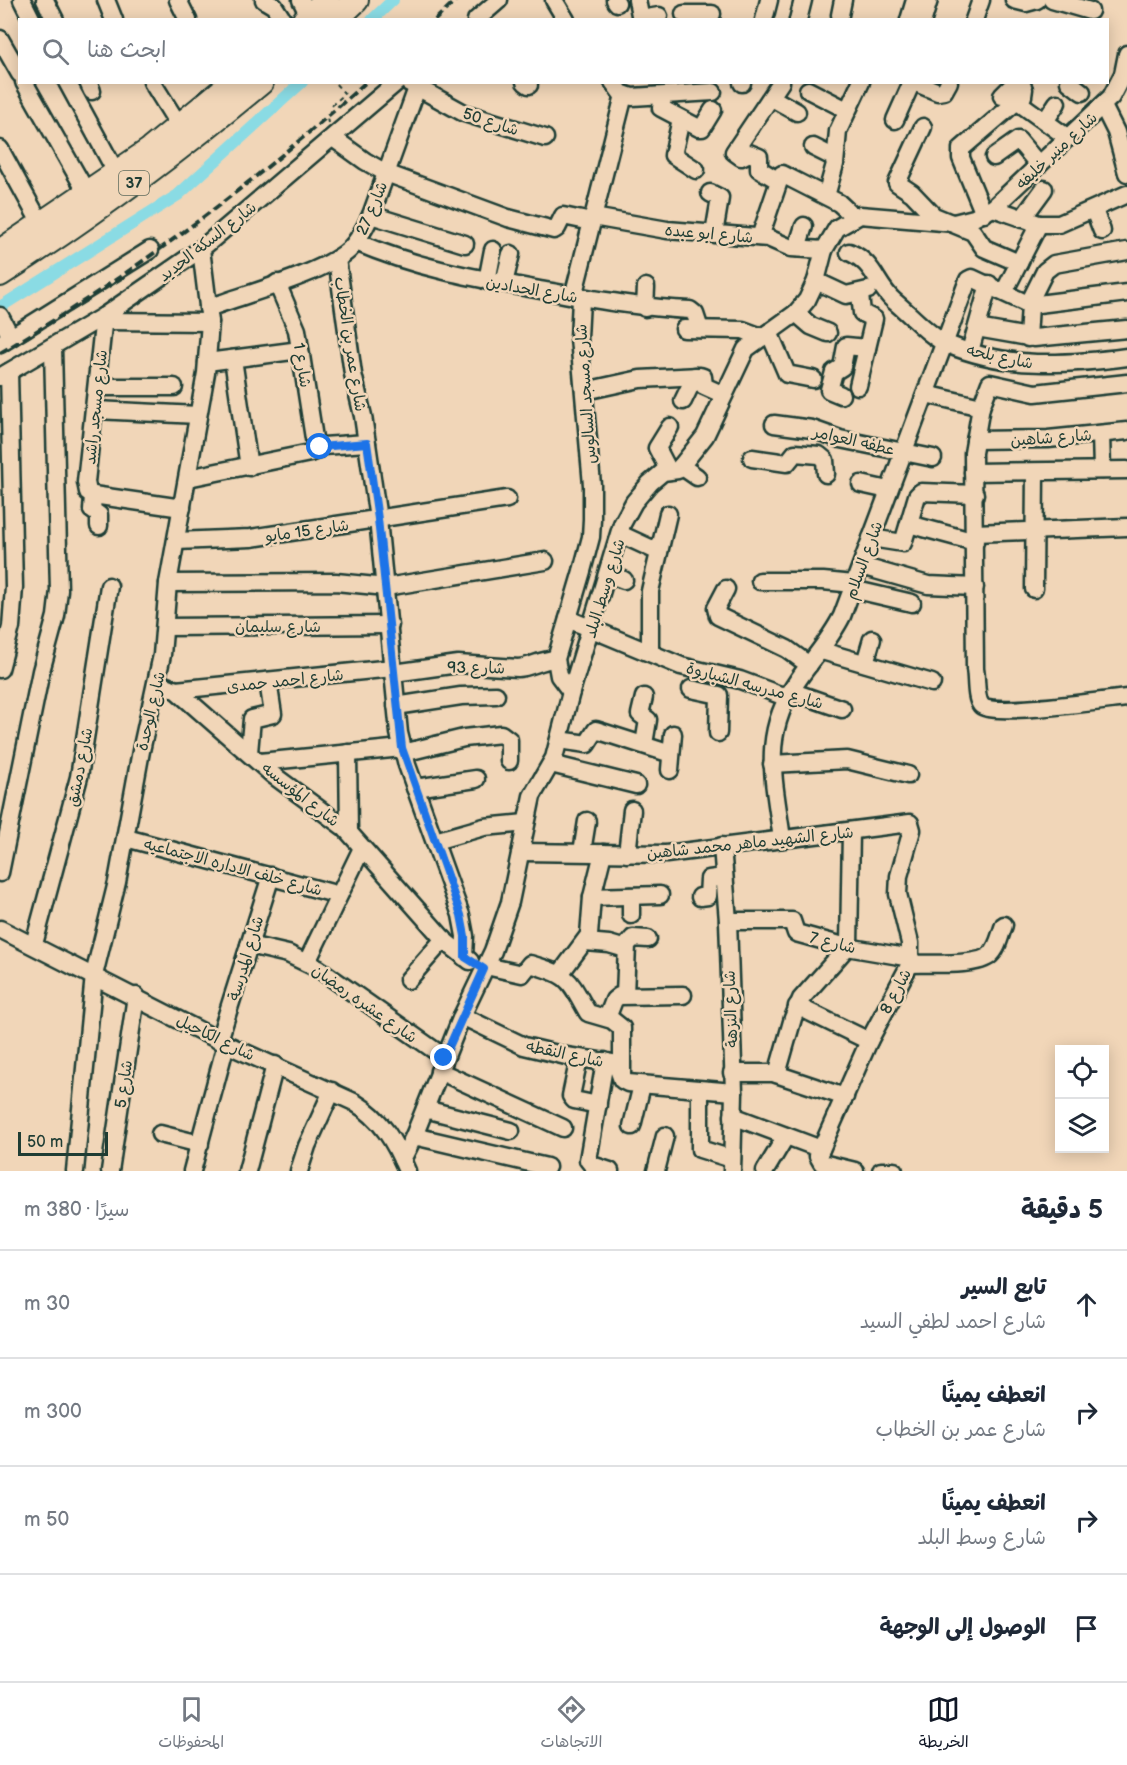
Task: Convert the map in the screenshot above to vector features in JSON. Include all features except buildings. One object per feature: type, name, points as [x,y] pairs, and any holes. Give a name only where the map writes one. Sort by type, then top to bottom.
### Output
[{"type":"highway","points":[[305,12],[327,0]]},
{"type":"highway","points":[[337,18],[356,0]]},
{"type":"highway","name":"37","points":[[2,245],[42,226],[88,195],[180,128],[227,84]]},
{"type":"highway","name":"37","points":[[0,274],[72,228],[158,167],[259,84]]},
{"type":"street","points":[[21,0],[31,18]]},
{"type":"street","points":[[45,0],[54,18]]},
{"type":"street","points":[[106,0],[113,18]]},
{"type":"street","points":[[178,0],[187,18]]},
{"type":"street","points":[[264,0],[274,6],[283,18]]},
{"type":"street","points":[[478,18],[499,0]]},
{"type":"street","points":[[554,0],[565,18]]},
{"type":"street","points":[[637,0],[641,18]]},
{"type":"street","points":[[765,18],[769,0]]},
{"type":"street","points":[[798,18],[803,0]]},
{"type":"street","points":[[910,18],[915,0]]},
{"type":"street","points":[[924,18],[929,0]]},
{"type":"street","points":[[1014,0],[1026,3],[1037,0]]},
{"type":"street","points":[[1052,0],[1090,10]]},
{"type":"street","points":[[684,14],[709,13]]},
{"type":"street","points":[[647,18],[659,16]]},
{"type":"street","points":[[0,39],[18,70]]},
{"type":"street","name":"شارع منير خليفه","points":[[989,211],[1103,106],[1118,86],[1127,54]]},
{"type":"street","points":[[25,84],[88,195]]},
{"type":"street","points":[[68,84],[117,174]]},
{"type":"street","points":[[153,84],[180,128]]},
{"type":"street","name":"شارع السكة الحديد","points":[[5,375],[104,319],[201,249],[395,84]]},
{"type":"street","points":[[780,84],[734,152],[742,158],[749,153],[759,158],[759,169],[784,172],[843,206],[854,217],[867,215],[948,223],[964,221],[989,211],[1039,224],[1068,222],[1127,194]]},
{"type":"street","points":[[826,196],[836,158],[838,130],[860,84]]},
{"type":"street","points":[[895,120],[912,84]]},
{"type":"street","points":[[919,84],[942,92],[948,84]]},
{"type":"street","points":[[1010,99],[1015,84]]},
{"type":"street","points":[[989,211],[961,158],[961,149],[1010,99],[1024,93],[1021,84]]},
{"type":"street","name":"شارع 50","points":[[412,85],[464,113],[545,138]]},
{"type":"street","name":"شارع 27","points":[[104,319],[209,315],[337,259],[356,242],[371,215],[412,85]]},
{"type":"street","points":[[619,89],[632,97],[663,96],[694,88],[713,92]]},
{"type":"street","name":"شارع مسجد السالوس","points":[[556,659],[591,537],[592,485],[584,415],[585,391],[579,332],[581,297],[575,289],[619,89]]},
{"type":"street","points":[[808,90],[846,110]]},
{"type":"street","points":[[663,96],[661,108],[701,129],[712,110]]},
{"type":"street","points":[[772,98],[797,112]]},
{"type":"street","points":[[1010,99],[1046,120],[1068,138]]},
{"type":"street","points":[[1046,120],[1057,103]]},
{"type":"street","points":[[1103,106],[1123,145],[1127,173]]},
{"type":"street","points":[[681,119],[673,155],[696,170]]},
{"type":"street","points":[[923,127],[897,181],[934,216],[977,235],[984,249],[1019,263]]},
{"type":"street","points":[[333,138],[386,173]]},
{"type":"street","points":[[994,157],[1018,140],[1039,165]]},
{"type":"street","points":[[813,147],[836,158]]},
{"type":"street","points":[[0,149],[42,226]]},
{"type":"street","points":[[760,237],[784,172]]},
{"type":"street","name":"شارع ابو عبده","points":[[386,173],[508,218],[554,230],[564,215],[667,230],[760,237],[797,248],[824,250]]},
{"type":"street","points":[[1022,219],[1044,189]]},
{"type":"street","points":[[710,193],[720,198],[714,234]]},
{"type":"street","points":[[1094,210],[1102,231]]},
{"type":"street","points":[[371,215],[465,244]]},
{"type":"street","name":"شارع وسط البلد","points":[[405,1166],[442,1064],[485,968],[510,902],[532,796],[551,764],[592,628],[616,577],[620,534],[627,512],[637,497],[655,478],[675,469],[705,436],[742,355],[765,334],[796,313],[816,281],[824,250],[837,228],[854,217]]},
{"type":"street","points":[[970,351],[976,328],[996,288],[1019,263],[1039,224]]},
{"type":"street","points":[[797,248],[804,226]]},
{"type":"street","name":"شارع الحدادين","points":[[356,242],[421,267],[504,284],[557,299],[581,297],[645,308],[692,311],[692,329],[743,330],[765,334]]},
{"type":"street","name":"شارع الوحدة","points":[[75,1171],[94,975],[126,838],[141,751],[157,682],[165,627],[168,583],[207,362],[209,315],[201,249]]},
{"type":"street","points":[[0,316],[6,340],[150,250]]},
{"type":"street","points":[[487,281],[494,250]]},
{"type":"street","points":[[1034,364],[1029,305],[1045,271],[1054,264],[1127,251]]},
{"type":"street","points":[[849,252],[867,262],[886,294],[945,344]]},
{"type":"street","points":[[504,284],[511,254]]},
{"type":"street","name":"شارع عمر بن الخطاب","points":[[337,259],[347,315],[353,374],[367,443],[378,519],[396,706],[403,751],[461,915],[465,936],[465,957]]},
{"type":"street","name":"شارع السلام","points":[[782,839],[771,764],[776,722],[789,694],[834,632],[968,280],[972,278],[996,288]]},
{"type":"street","points":[[816,281],[846,295],[860,294],[880,285]]},
{"type":"street","name":"شارع 1","points":[[277,284],[297,330],[316,451]]},
{"type":"street","points":[[645,308],[646,287]]},
{"type":"street","points":[[996,288],[1029,305],[1127,293]]},
{"type":"street","points":[[858,386],[874,317],[862,313],[860,294]]},
{"type":"street","points":[[796,313],[811,326],[828,333]]},
{"type":"street","name":"شارع مسجد راشد","points":[[99,526],[99,515],[92,510],[93,495],[88,492],[86,482],[96,410],[104,319]]},
{"type":"street","points":[[976,328],[1031,338],[1127,329]]},
{"type":"street","points":[[765,334],[787,374],[813,379]]},
{"type":"street","name":"شارع بلحه","points":[[945,344],[1013,362],[1034,364],[1067,364],[1127,357]]},
{"type":"street","points":[[841,395],[829,390],[834,372],[842,367],[846,346],[867,348]]},
{"type":"street","points":[[0,873],[41,671],[56,616],[59,590],[53,349]]},
{"type":"street","points":[[207,362],[300,350]]},
{"type":"street","points":[[233,359],[249,467]]},
{"type":"street","points":[[1011,388],[1013,362]]},
{"type":"street","points":[[0,669],[11,627],[14,586],[5,375]]},
{"type":"street","points":[[683,401],[695,376]]},
{"type":"street","points":[[585,391],[640,379],[702,376],[704,386],[724,395]]},
{"type":"street","points":[[1127,383],[1035,393],[990,383],[981,407],[975,440],[973,472],[975,669],[980,703],[986,708],[1007,710],[1127,698]]},
{"type":"street","points":[[98,387],[174,387]]},
{"type":"street","points":[[926,394],[981,407]]},
{"type":"street","points":[[96,410],[198,415]]},
{"type":"street","name":"عطفه العوامر","points":[[774,424],[812,429],[826,435],[933,458]]},
{"type":"street","points":[[670,427],[657,448],[675,469],[697,477]]},
{"type":"street","name":"شارع شاهين","points":[[975,440],[1048,439],[1127,431]]},
{"type":"street","points":[[1101,434],[1102,470]]},
{"type":"street","points":[[822,456],[826,435]]},
{"type":"street","points":[[188,478],[249,467],[316,451],[323,446],[367,443]]},
{"type":"street","name":"عطفه العوامر","points":[[752,458],[787,463],[795,453],[822,456],[826,474]]},
{"type":"street","points":[[973,472],[1127,470]]},
{"type":"street","points":[[1034,589],[1035,472]]},
{"type":"street","points":[[861,484],[888,490]]},
{"type":"street","points":[[871,538],[901,545],[917,496],[921,492],[975,494]]},
{"type":"street","points":[[93,495],[182,508]]},
{"type":"street","name":"شارع 15 مايو","points":[[176,541],[251,538],[507,499]]},
{"type":"street","points":[[650,652],[649,600],[668,514]]},
{"type":"street","points":[[909,524],[975,538],[1036,530],[1127,527]]},
{"type":"street","points":[[620,534],[659,552]]},
{"type":"street","points":[[168,583],[336,582],[386,587],[545,561]]},
{"type":"street","points":[[861,566],[928,585],[975,587]]},
{"type":"street","points":[[760,581],[823,581],[912,603]]},
{"type":"street","name":"شارع دمشق","points":[[34,944],[64,841],[79,777],[109,586]]},
{"type":"street","points":[[726,589],[716,608],[718,616],[787,649],[809,665]]},
{"type":"street","name":"شارع مدرسه الشباروة","points":[[568,619],[681,666],[724,676],[780,695],[799,694],[842,709]]},
{"type":"street","name":"شارع سليمان","points":[[165,627],[390,625]]},
{"type":"street","points":[[866,663],[872,639]]},
{"type":"street","points":[[822,651],[932,683]]},
{"type":"street","points":[[556,659],[559,676],[571,692]]},
{"type":"street","name":"شارع 93","points":[[394,670],[458,664],[522,668],[539,660],[556,659]]},
{"type":"street","name":"شارع احمد حمدى","points":[[176,690],[394,670]]},
{"type":"street","points":[[718,733],[719,696],[724,676]]},
{"type":"street","points":[[268,681],[273,714],[252,719],[254,757],[403,751],[465,738],[501,734],[509,740],[510,761]]},
{"type":"street","name":"شارع المؤسسه","points":[[157,682],[176,690],[273,776],[350,832],[444,939],[465,957],[485,968],[522,974],[530,964],[560,974]]},
{"type":"street","points":[[691,689],[719,696]]},
{"type":"street","points":[[396,706],[461,696],[495,695]]},
{"type":"street","points":[[644,697],[640,714],[648,720],[644,744]]},
{"type":"street","points":[[559,740],[586,744],[596,730],[644,744],[670,762],[673,734]]},
{"type":"street","points":[[348,753],[350,832]]},
{"type":"street","points":[[771,764],[847,760],[908,775]]},
{"type":"street","points":[[551,764],[636,785]]},
{"type":"street","points":[[415,788],[476,778]]},
{"type":"street","points":[[627,854],[632,810]]},
{"type":"street","points":[[582,852],[587,821]]},
{"type":"street","points":[[435,841],[484,827],[526,822]]},
{"type":"street","name":"شارع الشهيد ماهر محمد شاهين","points":[[521,852],[666,854],[906,822]]},
{"type":"street","name":"شارع 8","points":[[820,1151],[869,1041],[911,961],[898,894],[899,876],[912,830],[910,823],[906,822]]},
{"type":"street","points":[[777,1074],[797,1006],[847,947],[851,831]]},
{"type":"street","name":"شارع خلف الاداره الاجتماعيه","points":[[126,838],[339,895]]},
{"type":"street","name":"شارع النزهة","points":[[722,846],[728,921],[734,1092],[732,1165]]},
{"type":"street","points":[[307,962],[362,848]]},
{"type":"street","points":[[603,853],[592,897],[591,929],[586,942],[560,974],[576,987],[588,1013],[616,1022],[623,1032],[622,1080]]},
{"type":"street","name":"شارع المدرسة","points":[[192,1171],[223,1042],[249,945],[271,876]]},
{"type":"street","points":[[700,897],[708,896],[709,879],[724,877]]},
{"type":"street","points":[[592,897],[660,895]]},
{"type":"street","points":[[630,896],[630,915]]},
{"type":"street","name":"شارع 7","points":[[728,921],[792,921],[796,933],[911,961],[976,961],[983,959],[989,956],[997,945],[1004,925]]},
{"type":"street","name":"شارع الكاحيل","points":[[0,929],[34,944],[223,1042],[332,1091],[373,1115],[387,1131],[405,1166]]},
{"type":"street","points":[[625,995],[626,949],[633,938],[648,939]]},
{"type":"street","points":[[408,980],[444,939]]},
{"type":"street","points":[[586,942],[609,944],[626,949]]},
{"type":"street","name":"شارع عشره رمضان","points":[[249,945],[288,954],[307,962],[442,1064],[563,1128]]},
{"type":"street","points":[[871,968],[878,952]]},
{"type":"street","points":[[607,1018],[614,1000],[625,995],[683,994]]},
{"type":"street","name":"شارع 5","points":[[110,1171],[136,996]]},
{"type":"street","points":[[797,1006],[869,1041]]},
{"type":"street","name":"شارع النقطه","points":[[462,1016],[524,1046],[616,1065],[622,1080],[642,1085],[734,1092]]},
{"type":"street","points":[[579,1058],[571,1096],[598,1105]]},
{"type":"street","points":[[605,1061],[589,1164],[610,1171]]},
{"type":"street","points":[[247,1171],[275,1065]]},
{"type":"street","points":[[732,1072],[777,1074],[845,1098]]},
{"type":"street","points":[[632,1126],[642,1085]]},
{"type":"street","points":[[299,1171],[307,1146],[332,1091]]},
{"type":"street","points":[[700,1091],[700,1149],[732,1165]]},
{"type":"street","points":[[425,1108],[511,1131]]},
{"type":"street","points":[[733,1116],[820,1151],[820,1161],[831,1168],[855,1171]]},
{"type":"street","points":[[160,1134],[200,1144]]},
{"type":"street","points":[[414,1136],[547,1167]]},
{"type":"street","points":[[656,1171],[665,1136]]},
{"type":"street","points":[[765,1171],[786,1136]]},
{"type":"street","points":[[881,1171],[894,1171]]},
{"type":"path","points":[[333,138],[327,118],[333,104],[345,94],[336,84]]},
{"type":"waterway","points":[[374,18],[393,0]]},
{"type":"waterway","points":[[0,307],[178,195],[300,84]]},
{"type":"railway","points":[[437,18],[456,0]]},
{"type":"railway","points":[[0,353],[97,293],[190,227],[280,157],[364,84]]},
{"type":"route","points":[[320,447],[367,443],[378,519],[402,748],[406,765],[461,915],[465,936],[465,957],[484,969],[444,1058]]}]
